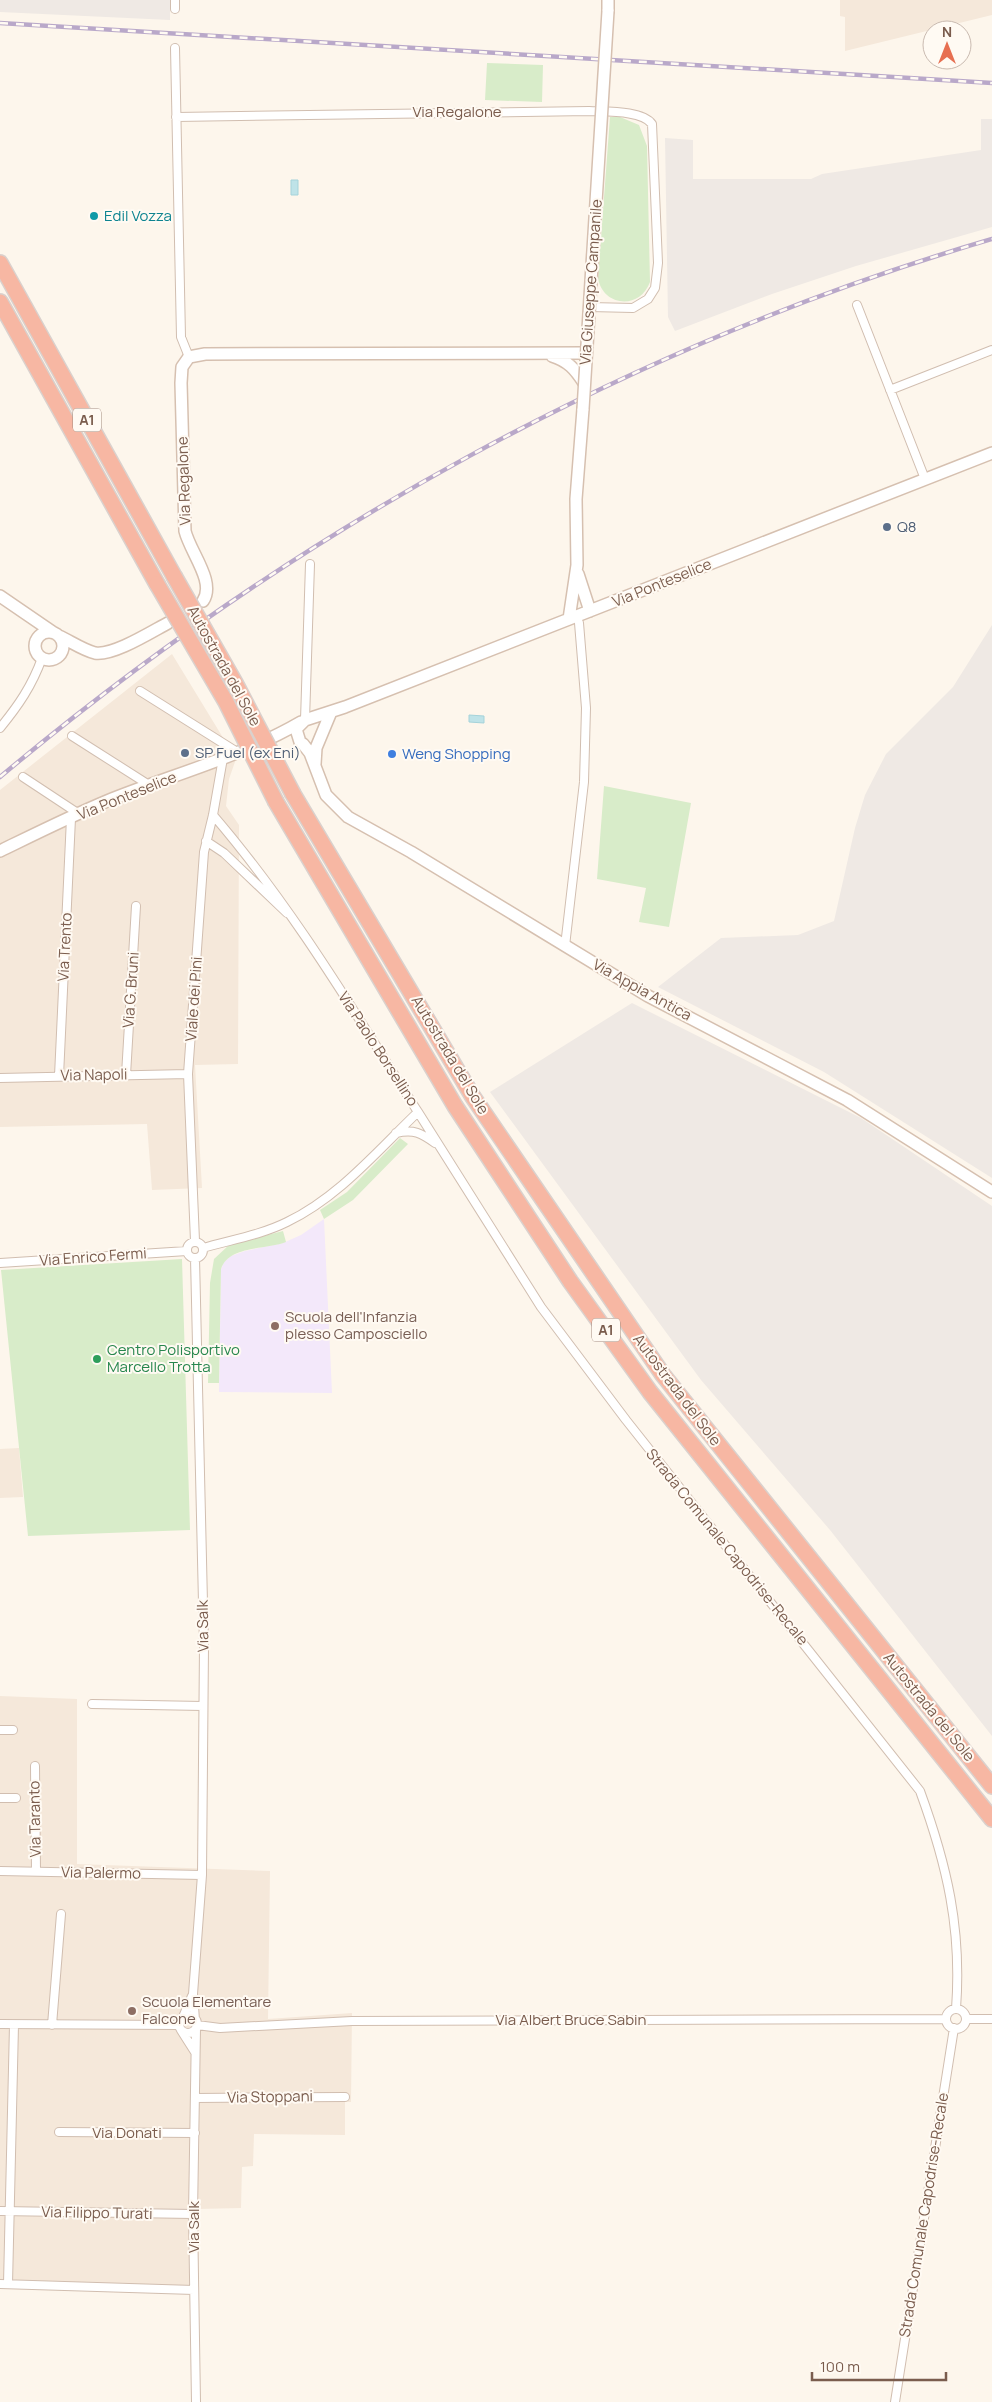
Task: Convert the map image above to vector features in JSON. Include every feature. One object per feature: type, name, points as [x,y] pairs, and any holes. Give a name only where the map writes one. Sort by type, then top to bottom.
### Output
[{"type":"highway","name":"Autostrada del Sole","points":[[0,264],[235,683],[293,794],[473,1097],[658,1367],[992,1786]]},
{"type":"highway","name":"Autostrada del Sole","points":[[0,302],[157,584],[226,702],[276,802],[455,1106],[570,1281],[650,1392],[992,1819]]},
{"type":"street","points":[[175,0],[176,9]]},
{"type":"street","name":"Via Giuseppe Campanile","points":[[574,621],[577,565],[576,499],[590,307],[608,6]]},
{"type":"street","points":[[176,48],[181,337],[189,357],[204,354],[586,353]]},
{"type":"street","name":"Via Regalone","points":[[176,116],[589,111],[632,114],[644,117],[652,124],[658,278],[652,294],[640,305],[633,308],[590,307]]},
{"type":"street","points":[[857,305],[924,479]]},
{"type":"street","points":[[890,390],[992,350]]},
{"type":"street","points":[[543,354],[562,359],[571,366],[584,383]]},
{"type":"street","name":"Via Regalone","points":[[189,357],[182,367],[181,383],[185,531],[207,582],[207,595],[203,600]]},
{"type":"street","name":"Via Ponteselice","points":[[0,851],[75,816],[149,785],[223,758],[280,734],[305,720],[574,621],[590,611],[992,453]]},
{"type":"street","points":[[302,743],[296,734],[305,720],[310,564]]},
{"type":"street","name":"Via Giuseppe Campanile","points":[[577,565],[580,584],[590,611]]},
{"type":"street","points":[[0,596],[57,635],[93,652],[107,652],[168,623]]},
{"type":"street","points":[[34,620],[36,651],[42,658],[51,660],[72,648],[83,648]]},
{"type":"street","points":[[565,946],[584,782],[586,708],[574,621]]},
{"type":"street","points":[[36,642],[46,633],[57,635]]},
{"type":"street","points":[[57,635],[63,646],[59,656]]},
{"type":"street","points":[[0,728],[24,698],[34,680],[42,658]]},
{"type":"street","points":[[140,691],[238,752]]},
{"type":"street","points":[[315,766],[315,756],[331,712]]},
{"type":"street","points":[[305,720],[320,724],[321,737]]},
{"type":"street","points":[[280,734],[312,745],[321,737]]},
{"type":"street","points":[[72,736],[149,785]]},
{"type":"street","name":"Via Appia Antica","points":[[302,743],[315,766],[326,795],[348,816],[411,852],[648,996],[847,1100],[992,1192]]},
{"type":"street","name":"Viale dei Pini","points":[[195,1241],[188,1074],[204,852],[223,758]]},
{"type":"street","points":[[23,777],[75,816]]},
{"type":"street","name":"Via Paolo Borsellino","points":[[203,1248],[274,1228],[312,1208],[340,1189],[418,1112],[294,918],[248,856],[213,815]]},
{"type":"street","name":"Via Trento","points":[[59,1076],[75,816]]},
{"type":"street","name":"Via Paolo Borsellino","points":[[206,841],[224,854],[294,918]]},
{"type":"street","name":"Via G. Bruni","points":[[126,1075],[136,906]]},
{"type":"street","name":"Via Napoli","points":[[0,1078],[188,1074]]},
{"type":"street","name":"Strada Comunale Capodrise-Recale","points":[[418,1112],[541,1307],[626,1420],[920,1791],[939,1843],[955,1922],[959,1971],[956,2009]]},
{"type":"street","points":[[396,1133],[412,1130],[440,1146]]},
{"type":"street","points":[[195,1241],[201,1244],[203,1248],[201,1255],[195,1258],[188,1255],[188,1244],[195,1241]]},
{"type":"street","name":"Via Enrico Fermi","points":[[0,1263],[187,1251]]},
{"type":"street","name":"Via Salk","points":[[195,1258],[204,1646],[202,1875],[193,1994],[196,2024],[194,2052],[193,2214],[196,2402]]},
{"type":"street","points":[[92,1704],[203,1706]]},
{"type":"street","points":[[0,1730],[13,1730]]},
{"type":"street","name":"Via Taranto","points":[[34,1766],[36,1871]]},
{"type":"street","points":[[0,1798],[16,1798]]},
{"type":"street","name":"Via Palermo","points":[[0,1870],[202,1875]]},
{"type":"street","points":[[52,2025],[61,1914]]},
{"type":"street","name":"Via Salk","points":[[193,1994],[181,2024],[194,2052]]},
{"type":"street","points":[[956,2009],[964,2013],[966,2020],[961,2027],[954,2028],[948,2024],[946,2019],[950,2011],[956,2009]]},
{"type":"street","points":[[0,2024],[181,2024],[189,2016],[196,2024],[190,2033],[181,2024]]},
{"type":"street","name":"Via Albert Bruce Sabin","points":[[196,2024],[220,2028],[352,2020],[946,2019]]},
{"type":"street","points":[[966,2020],[992,2019]]},
{"type":"street","points":[[14,2025],[10,2211],[4,2284],[194,2290]]},
{"type":"street","name":"Strada Comunale Capodrise-Recale","points":[[894,2402],[954,2028]]},
{"type":"street","name":"Via Stoppani","points":[[195,2098],[345,2097]]},
{"type":"street","name":"Via Donati","points":[[59,2132],[195,2133]]},
{"type":"street","points":[[0,2159],[10,2160]]},
{"type":"street","name":"Via Filippo Turati","points":[[0,2211],[193,2214]]},
{"type":"shaded area","points":[[0,0],[170,0],[170,20],[0,12]]},
{"type":"shaded area","points":[[840,0],[992,0],[992,15],[972,20],[922,20],[922,32],[845,51],[845,17],[840,16]]},
{"type":"shaded area","points":[[981,119],[992,119],[992,227],[856,266],[772,294],[675,331],[668,317],[665,138],[693,140],[693,179],[811,179],[822,174],[981,150]]},
{"type":"shaded area","points":[[992,625],[992,1178],[824,1072],[658,987],[721,938],[798,935],[834,921],[855,828],[865,795],[886,754],[953,687]]},
{"type":"shaded area","points":[[172,654],[236,759],[229,779],[226,806],[239,825],[238,1064],[195,1065],[202,1188],[152,1190],[147,1124],[0,1127],[0,790]]},
{"type":"shaded area","points":[[632,1003],[861,1118],[992,1206],[992,1736],[830,1530],[701,1380],[490,1092]]},
{"type":"shaded area","name":"Scuola dell'Infanzia plesso Camposciello","points":[[324,1219],[332,1393],[219,1392],[221,1269],[224,1262],[231,1256],[245,1251],[283,1243],[301,1235]]},
{"type":"shaded area","points":[[19,1448],[23,1497],[0,1498],[0,1449]]},
{"type":"shaded area","points":[[0,1696],[77,1699],[77,1864],[270,1871],[268,2019],[352,2013],[351,2102],[345,2102],[345,2135],[254,2134],[253,2166],[242,2167],[241,2208],[198,2209],[199,2294],[0,2288]]},
{"type":"green space","points":[[487,63],[543,65],[542,102],[485,100]]},
{"type":"green space","points":[[610,117],[620,117],[639,125],[647,146],[650,282],[645,291],[630,301],[614,299],[607,295],[601,288],[598,278]]},
{"type":"green space","points":[[604,786],[691,803],[669,927],[639,922],[646,888],[597,879]]},
{"type":"green space","points":[[400,1138],[408,1144],[353,1200],[324,1219],[320,1210],[347,1192]]},
{"type":"green space","points":[[283,1231],[286,1242],[240,1252],[225,1261],[221,1269],[219,1383],[208,1383],[210,1283],[214,1259],[229,1245]]},
{"type":"green space","name":"Centro Polisportivo Marcello Trotta","points":[[182,1259],[190,1530],[28,1536],[1,1270]]},
{"type":"water","points":[[291,180],[298,180],[298,195],[291,195]]},
{"type":"water","points":[[469,715],[484,716],[484,723],[469,722]]},
{"type":"railway","points":[[0,23],[992,83]]},
{"type":"railway","points":[[0,777],[111,688],[226,605],[346,528],[468,457],[594,392],[724,334],[857,283],[992,239]]},
{"type":"place","name":"Edil Vozza","points":[[94,216]]},
{"type":"place","name":"Q8","points":[[887,527]]},
{"type":"place","name":"SP Fuel (ex Eni)","points":[[185,753]]},
{"type":"place","name":"Weng Shopping","points":[[392,754]]},
{"type":"place","name":"Scuola dell'Infanzia plesso Camposciello","points":[[275,1326]]},
{"type":"place","name":"Centro Polisportivo Marcello Trotta","points":[[97,1359]]},
{"type":"place","name":"Scuola Elementare Falcone","points":[[132,2011]]}]
